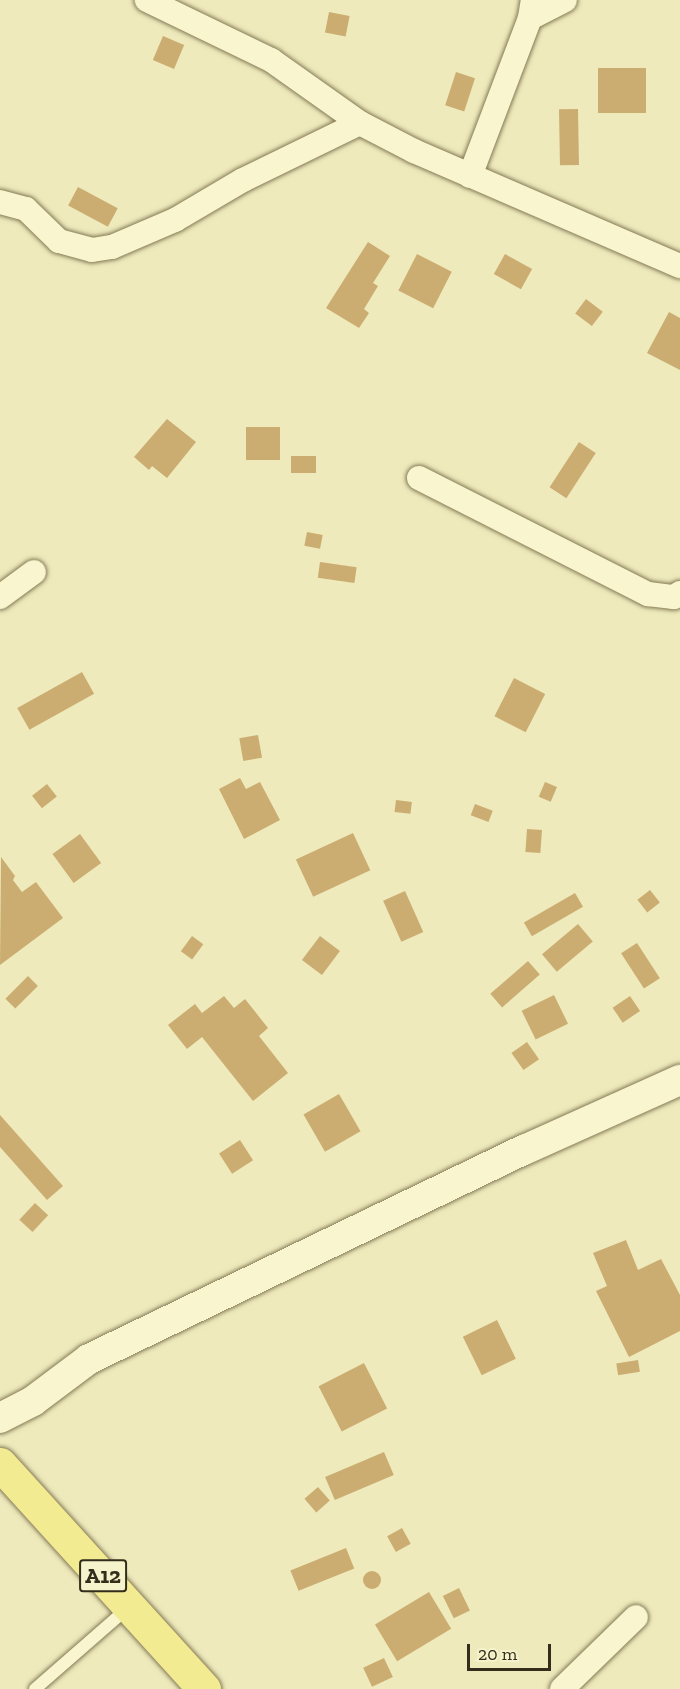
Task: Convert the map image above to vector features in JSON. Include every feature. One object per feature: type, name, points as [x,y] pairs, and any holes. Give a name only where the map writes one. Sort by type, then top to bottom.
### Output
[{"type":"main road","name":"A12","points":[[0,1464],[204,1689]]},
{"type":"street","points":[[147,0],[271,60],[360,123],[414,151],[680,266]]},
{"type":"street","points":[[471,176],[532,9],[565,0]]},
{"type":"street","points":[[0,202],[26,209],[59,241],[92,250],[112,247],[175,220],[243,180],[360,123]]},
{"type":"street","points":[[419,478],[648,594],[674,597],[680,593]]},
{"type":"street","points":[[0,597],[34,572]]},
{"type":"street","points":[[0,1418],[33,1401],[89,1359],[524,1150],[680,1080]]},
{"type":"street","points":[[562,1689],[636,1617]]},
{"type":"lane","points":[[35,1689],[130,1606]]},
{"type":"building","points":[[329,12],[350,16],[346,37],[325,33]]},
{"type":"building","points":[[163,36],[184,45],[174,69],[153,60]]},
{"type":"building","points":[[598,68],[646,68],[646,113],[598,113]]},
{"type":"building","points":[[456,72],[475,78],[464,111],[445,105]]},
{"type":"building","points":[[559,109],[578,109],[579,165],[560,165]]},
{"type":"building","points":[[78,187],[118,208],[108,227],[68,206]]},
{"type":"building","points":[[368,242],[390,256],[373,283],[378,286],[364,309],[369,313],[359,328],[326,308]]},
{"type":"building","points":[[417,254],[452,272],[433,308],[398,291]]},
{"type":"building","points":[[505,254],[532,269],[521,289],[494,274]]},
{"type":"building","points":[[586,299],[603,312],[592,326],[575,313]]},
{"type":"building","points":[[669,312],[680,318],[680,370],[647,353]]},
{"type":"building","points":[[167,419],[196,442],[167,478],[152,466],[149,470],[134,457]]},
{"type":"building","points":[[246,427],[280,427],[280,460],[246,460]]},
{"type":"building","points":[[579,442],[596,453],[566,498],[550,487]]},
{"type":"building","points":[[291,456],[316,456],[316,473],[291,473]]},
{"type":"building","points":[[307,532],[323,535],[320,549],[304,546]]},
{"type":"building","points":[[320,562],[357,567],[354,583],[318,578]]},
{"type":"building","points":[[82,672],[94,694],[29,730],[17,708]]},
{"type":"building","points":[[514,678],[545,694],[526,732],[494,716]]},
{"type":"building","points":[[258,735],[262,758],[243,761],[239,738]]},
{"type":"building","points":[[240,778],[246,789],[260,782],[280,820],[244,839],[219,789]]},
{"type":"building","points":[[545,782],[557,787],[551,802],[539,797]]},
{"type":"building","points":[[47,784],[57,797],[42,808],[32,796]]},
{"type":"building","points":[[396,800],[412,802],[410,814],[395,812]]},
{"type":"building","points":[[475,804],[493,811],[488,822],[471,815]]},
{"type":"building","points":[[527,829],[542,830],[540,853],[525,852]]},
{"type":"building","points":[[353,833],[370,870],[313,897],[296,860]]},
{"type":"building","points":[[80,834],[101,863],[74,883],[52,854]]},
{"type":"building","points":[[1,857],[15,876],[13,880],[22,892],[36,882],[63,918],[0,965]]},
{"type":"building","points":[[650,890],[660,903],[647,912],[637,900]]},
{"type":"building","points":[[405,891],[423,932],[401,942],[383,901]]},
{"type":"building","points":[[575,893],[583,907],[532,936],[524,922]]},
{"type":"building","points":[[578,924],[593,942],[557,972],[542,954]]},
{"type":"building","points":[[192,936],[203,944],[192,960],[181,951]]},
{"type":"building","points":[[320,936],[340,951],[322,975],[302,960]]},
{"type":"building","points":[[637,943],[660,978],[644,989],[621,953]]},
{"type":"building","points":[[528,961],[540,975],[502,1007],[490,994]]},
{"type":"building","points":[[28,976],[38,986],[15,1009],[5,999]]},
{"type":"building","points":[[554,995],[568,1024],[536,1040],[522,1011]]},
{"type":"building","points":[[224,996],[234,1008],[245,999],[268,1028],[259,1036],[288,1073],[253,1101],[202,1037],[187,1049],[168,1025],[195,1004],[202,1013]]},
{"type":"building","points":[[630,996],[640,1011],[623,1023],[613,1008]]},
{"type":"building","points":[[527,1042],[539,1059],[523,1070],[511,1053]]},
{"type":"building","points":[[339,1094],[360,1131],[325,1152],[303,1114]]},
{"type":"building","points":[[0,1115],[63,1186],[47,1200],[0,1147]]},
{"type":"building","points":[[240,1140],[253,1160],[232,1174],[219,1154]]},
{"type":"building","points":[[35,1203],[48,1215],[32,1232],[19,1220]]},
{"type":"building","points":[[626,1240],[638,1270],[661,1259],[680,1295],[680,1331],[629,1357],[596,1291],[607,1286],[593,1253]]},
{"type":"building","points":[[497,1320],[516,1359],[482,1375],[463,1337]]},
{"type":"building","points":[[638,1360],[640,1372],[618,1375],[616,1363]]},
{"type":"building","points":[[364,1363],[387,1408],[342,1432],[319,1386]]},
{"type":"building","points":[[384,1452],[394,1475],[335,1500],[325,1477]]},
{"type":"building","points":[[318,1487],[330,1501],[316,1512],[304,1499]]},
{"type":"building","points":[[402,1528],[411,1544],[396,1552],[387,1536]]},
{"type":"building","points":[[346,1548],[354,1568],[299,1591],[290,1570]]},
{"type":"building","points":[[372,1571],[380,1576],[381,1580],[376,1588],[372,1589],[364,1584],[363,1580],[368,1572]]},
{"type":"building","points":[[459,1588],[470,1610],[454,1618],[443,1596]]},
{"type":"building","points":[[429,1592],[451,1629],[397,1661],[375,1624]]},
{"type":"building","points":[[384,1658],[393,1677],[372,1687],[363,1668]]}]
